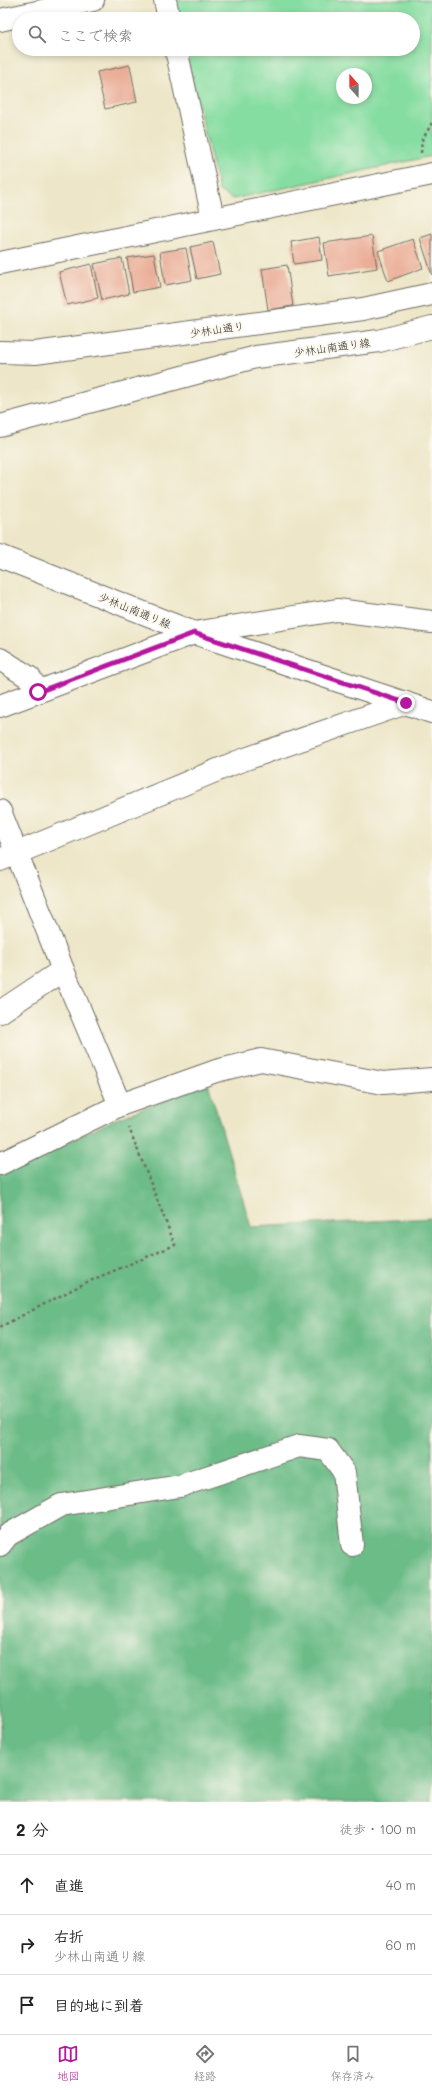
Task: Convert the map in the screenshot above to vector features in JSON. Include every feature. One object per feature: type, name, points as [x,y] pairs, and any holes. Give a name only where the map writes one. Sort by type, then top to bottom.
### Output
[{"type":"street","points":[[37,12],[93,0]]},
{"type":"street","points":[[165,0],[168,12]]},
{"type":"street","points":[[0,20],[12,17]]},
{"type":"street","points":[[178,56],[213,218]]},
{"type":"street","points":[[0,262],[428,175]]},
{"type":"street","name":"少林山通り","points":[[0,352],[35,354],[363,309],[432,294]]},
{"type":"street","name":"少林山南通り線","points":[[0,426],[256,357],[379,341],[432,327]]},
{"type":"street","name":"少林山南通り線","points":[[0,556],[194,633],[432,712]]},
{"type":"street","points":[[0,706],[194,633],[337,610],[432,622]]},
{"type":"street","points":[[0,659],[30,678],[38,692]]},
{"type":"street","points":[[8,857],[237,762],[406,703]]},
{"type":"street","points":[[0,811],[8,857],[63,970],[120,1105]]},
{"type":"street","points":[[0,1012],[63,970]]},
{"type":"street","points":[[0,1164],[120,1105],[216,1071],[261,1060],[383,1083],[432,1079]]},
{"type":"street","points":[[0,1545],[8,1535],[61,1505],[180,1486],[299,1446],[328,1450],[344,1472],[352,1545]]},
{"type":"path","points":[[428,175],[421,159],[422,140],[432,123]]},
{"type":"path","points":[[0,1327],[85,1282],[175,1245],[120,1105]]},
{"type":"green space","points":[[174,0],[432,0],[432,156],[233,199],[219,191],[187,56],[420,56],[420,12],[177,12]]},
{"type":"green space","points":[[208,1083],[251,1227],[432,1218],[432,1802],[0,1802],[0,1174],[114,1120]]},
{"type":"building","points":[[130,65],[137,102],[105,109],[97,72]]},
{"type":"building","points":[[432,234],[432,275],[420,238]]},
{"type":"building","points":[[372,236],[377,268],[329,276],[324,243]]},
{"type":"building","points":[[319,237],[322,260],[294,264],[291,242]]},
{"type":"building","points":[[413,239],[423,268],[388,281],[378,251]]},
{"type":"building","points":[[213,242],[220,274],[197,279],[190,247]]},
{"type":"building","points":[[186,248],[192,280],[165,285],[160,252]]},
{"type":"building","points":[[154,254],[160,287],[133,292],[127,258]]},
{"type":"building","points":[[122,258],[129,294],[102,300],[94,264]]},
{"type":"building","points":[[91,264],[98,298],[67,305],[59,272]]},
{"type":"building","points":[[287,265],[293,306],[268,310],[262,269]]},
{"type":"route","points":[[38,692],[194,633],[406,703]]}]
